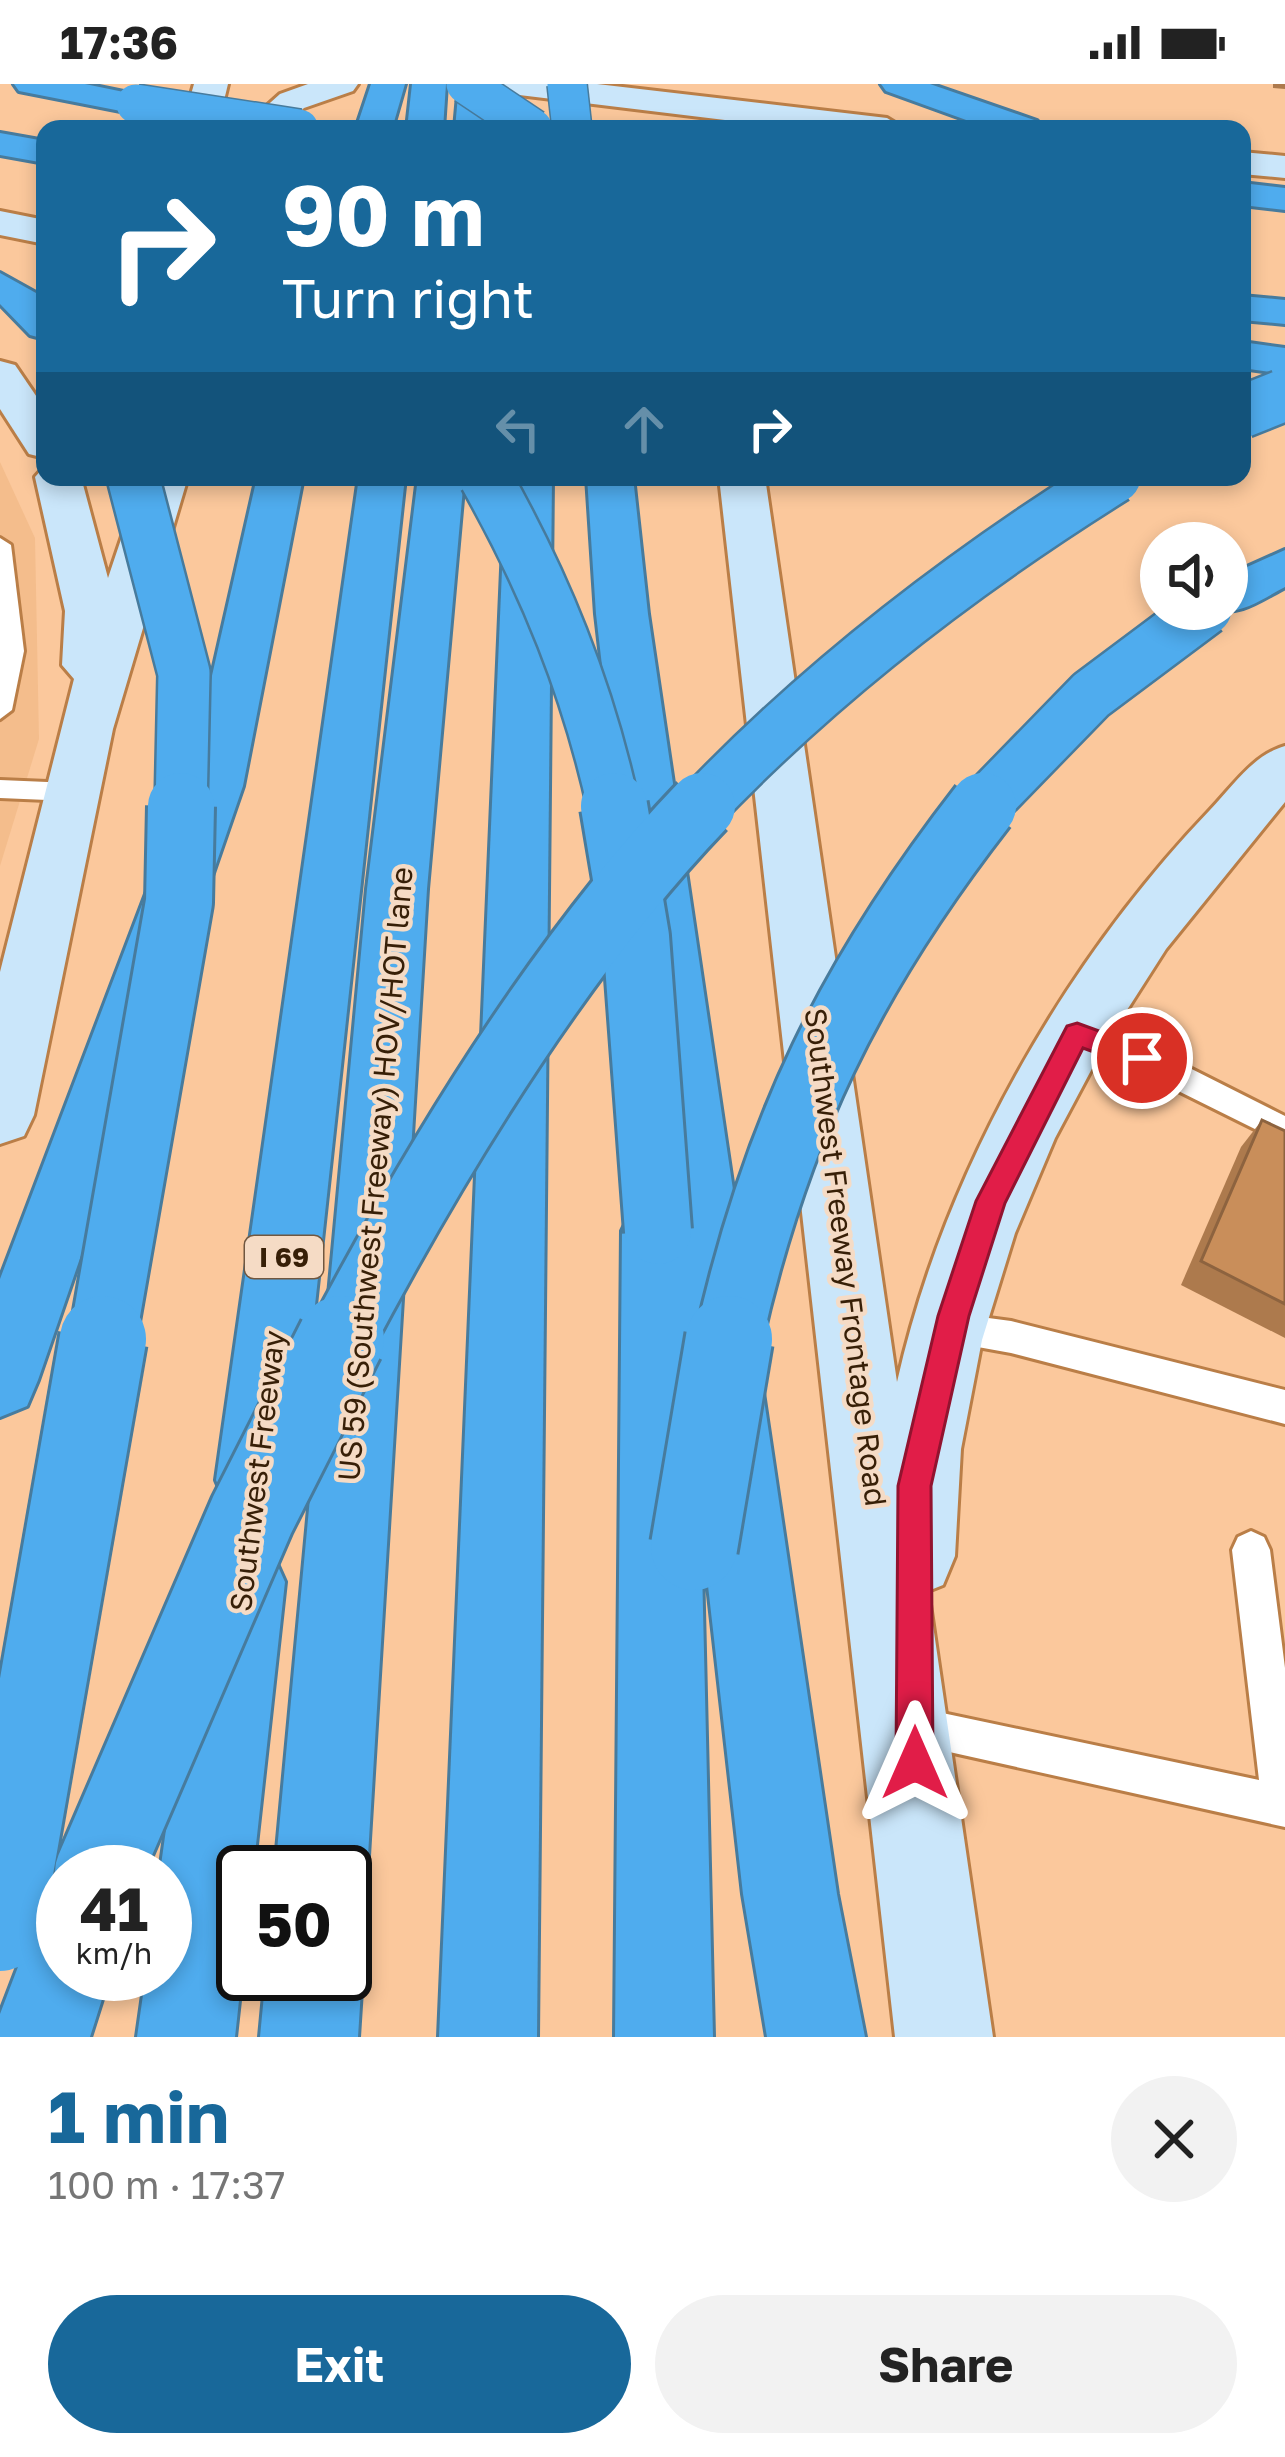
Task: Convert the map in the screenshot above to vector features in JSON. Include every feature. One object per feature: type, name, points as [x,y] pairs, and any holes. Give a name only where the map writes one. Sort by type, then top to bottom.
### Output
[{"type":"highway","points":[[5,84],[72,120]]},
{"type":"highway","points":[[31,84],[245,120]]},
{"type":"highway","points":[[377,120],[388,84]]},
{"type":"highway","points":[[426,120],[429,84]]},
{"type":"highway","points":[[466,84],[522,120]]},
{"type":"highway","points":[[474,120],[476,84]]},
{"type":"highway","points":[[537,120],[539,84]]},
{"type":"highway","points":[[567,84],[571,120]]},
{"type":"highway","points":[[898,84],[999,120]]},
{"type":"highway","points":[[0,144],[36,150]]},
{"type":"highway","points":[[1251,195],[1285,199]]},
{"type":"highway","points":[[0,285],[36,314]]},
{"type":"highway","points":[[1251,309],[1285,312]]},
{"type":"highway","points":[[1251,356],[1285,361]]},
{"type":"highway","points":[[1251,407],[1285,395]]},
{"type":"highway","points":[[0,1928],[179,902],[184,673],[135,486]]},
{"type":"highway","points":[[0,1380],[215,786],[278,486]]},
{"type":"highway","name":"Southwest Freeway","points":[[185,2037],[381,486]]},
{"type":"highway","name":"US 59 (Southwest Freeway) HOV/HOT lane","points":[[323,1845],[397,889],[440,486]]},
{"type":"highway","points":[[489,486],[535,566],[574,656],[607,760],[634,903],[658,1231],[664,2037]]},
{"type":"highway","points":[[488,2037],[529,486]]},
{"type":"highway","points":[[611,486],[625,637],[781,1823],[816,2037]]},
{"type":"highway","points":[[109,1845],[195,1634],[299,1413],[399,1226],[495,1069],[681,827],[812,697],[944,587],[1101,486]]},
{"type":"highway","points":[[1248,586],[1285,566]]},
{"type":"highway","points":[[662,1736],[729,1335],[755,1229],[825,1045],[891,923],[964,819],[1091,691],[1177,630]]},
{"type":"highway","points":[[41,2037],[53,2001]]},
{"type":"highway","points":[[310,2037],[312,2001]]},
{"type":"main road","points":[[201,120],[211,84]]},
{"type":"main road","points":[[262,120],[272,84]]},
{"type":"main road","points":[[269,120],[292,100],[341,84]]},
{"type":"main road","points":[[511,84],[807,120]]},
{"type":"main road","points":[[1251,164],[1285,167]]},
{"type":"main road","points":[[0,221],[36,218]]},
{"type":"main road","points":[[0,221],[36,230]]},
{"type":"main road","points":[[0,374],[36,430]]},
{"type":"main road","points":[[1251,410],[1285,412]]},
{"type":"main road","points":[[60,486],[92,611],[85,729]]},
{"type":"main road","points":[[0,1115],[85,729],[162,486]]},
{"type":"main road","name":"Southwest Freeway Frontage Road","points":[[743,486],[915,1763],[944,2037]]},
{"type":"main road","points":[[915,1763],[914,1486],[951,1330],[991,1201],[1077,1034],[1138,934],[1285,766]]},
{"type":"lane","points":[[0,545],[12,651],[0,710]]},
{"type":"lane","points":[[0,789],[71,792]]},
{"type":"lane","points":[[1077,1034],[1142,1058],[1285,1131]]},
{"type":"lane","points":[[951,1330],[1011,1337],[1285,1407]]},
{"type":"lane","points":[[915,1763],[1283,1804],[1251,1550]]},
{"type":"shaded area","points":[[0,462],[35,538],[39,739],[0,866]]},
{"type":"building","points":[[1262,1120],[1285,1131],[1285,1304],[1201,1261]]},
{"type":"route","points":[[915,1763],[914,1486],[953,1316],[991,1201],[1077,1034],[1142,1058]]}]
